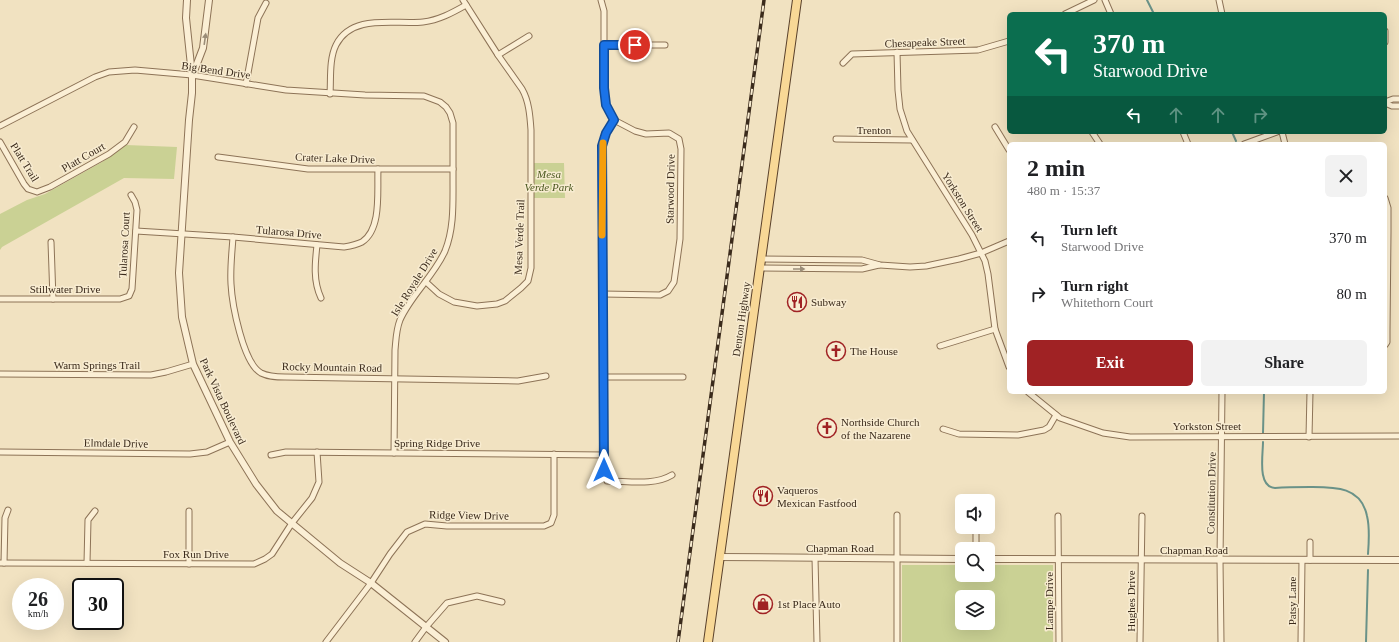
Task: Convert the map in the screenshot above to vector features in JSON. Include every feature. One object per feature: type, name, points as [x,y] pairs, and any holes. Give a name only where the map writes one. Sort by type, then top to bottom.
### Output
[{"type":"main road","name":"Denton Highway","points":[[708,642],[797,0]]},
{"type":"street","name":"Park Vista Boulevard","points":[[187,0],[186,18],[192,75],[179,273],[182,317],[193,364],[230,442],[256,484],[277,510],[340,563],[371,583],[445,642]]},
{"type":"street","name":"Park Vista Boulevard","points":[[192,75],[203,48],[209,0]]},
{"type":"street","points":[[601,0],[604,11],[604,88],[606,105],[614,120],[606,133],[602,146],[604,470],[607,481],[652,482],[664,480],[672,475]]},
{"type":"street","points":[[1069,12],[1094,0]]},
{"type":"street","points":[[1105,0],[1110,12]]},
{"type":"street","points":[[1219,0],[1222,12]]},
{"type":"street","points":[[246,84],[258,18],[266,3]]},
{"type":"street","points":[[330,94],[333,54],[336,45],[350,30],[360,25],[371,23],[433,20],[448,15],[464,3]]},
{"type":"street","name":"Mesa Verde Trail","points":[[426,282],[454,302],[477,306],[497,304],[514,295],[528,281],[530,268],[530,111],[525,94],[464,3]]},
{"type":"street","points":[[498,55],[529,36]]},
{"type":"street","name":"Chesapeake Street","points":[[843,62],[852,54],[978,50],[1007,42]]},
{"type":"street","points":[[604,45],[665,45]]},
{"type":"street","name":"Yorkston Street","points":[[897,52],[900,109],[907,131],[981,252],[988,274],[995,329],[1007,361]]},
{"type":"street","name":"Big Bend Drive","points":[[0,126],[20,117],[65,91],[109,72],[134,70],[192,75],[286,90],[330,94],[424,96],[440,102]]},
{"type":"street","points":[[1387,101],[1399,99]]},
{"type":"street","name":"Isle Royale Drive","points":[[394,453],[394,378],[396,339],[400,321],[405,310],[439,264],[449,238],[453,199],[453,123],[450,112],[440,102]]},
{"type":"street","points":[[1387,103],[1392,106],[1399,106]]},
{"type":"street","name":"Starwood Drive","points":[[603,294],[660,295],[668,291],[674,282],[680,239],[681,149],[679,139],[669,133],[646,134],[635,131],[614,120]]},
{"type":"street","name":"Platt Court","points":[[34,192],[42,191],[50,187],[109,154],[125,142],[134,127]]},
{"type":"street","points":[[995,127],[1007,147]]},
{"type":"street","points":[[1250,142],[1272,134]]},
{"type":"street","name":"Trenton","points":[[836,140],[912,140]]},
{"type":"street","name":"Platt Trail","points":[[0,142],[24,184],[28,189],[34,192]]},
{"type":"street","name":"Crater Lake Drive","points":[[218,157],[308,169],[453,169]]},
{"type":"street","name":"Tularosa Drive","points":[[136,231],[233,237],[344,247],[355,245],[362,242],[373,230],[376,220],[378,169]]},
{"type":"street","name":"Tularosa Court","points":[[129,296],[132,288],[137,210],[131,195]]},
{"type":"street","points":[[1387,205],[1387,342]]},
{"type":"street","name":"Rocky Mountain Road","points":[[233,237],[231,268],[232,298],[244,347],[251,362],[260,373],[269,376],[285,377],[518,381],[546,376]]},
{"type":"street","points":[[51,242],[53,299]]},
{"type":"street","points":[[761,259],[862,260],[880,265],[910,267],[926,266],[959,259],[1007,242]]},
{"type":"street","points":[[317,245],[316,284],[321,298]]},
{"type":"street","points":[[824,260],[824,269]]},
{"type":"street","points":[[760,268],[862,269],[880,265]]},
{"type":"street","name":"Stillwater Drive","points":[[0,299],[120,299],[129,296]]},
{"type":"street","points":[[940,346],[995,329]]},
{"type":"street","name":"Warm Springs Trail","points":[[0,374],[151,375],[193,364]]},
{"type":"street","points":[[603,377],[683,377]]},
{"type":"street","name":"Yorkston Street","points":[[1030,394],[1056,415],[1070,422],[1103,433],[1130,437],[1399,436]]},
{"type":"street","name":"Constitution Drive","points":[[1221,642],[1220,560],[1222,394]]},
{"type":"street","points":[[1309,437],[1310,394]]},
{"type":"street","points":[[942,430],[959,434],[986,436],[1024,434],[1044,430],[1049,427],[1056,415]]},
{"type":"street","name":"Elmdale Drive","points":[[0,452],[190,454],[207,452],[230,442]]},
{"type":"street","name":"Spring Ridge Drive","points":[[271,455],[286,452],[317,452],[604,455]]},
{"type":"street","name":"Fox Run Drive","points":[[2,563],[254,564],[265,560],[272,554],[292,523],[312,498],[319,482],[317,452]]},
{"type":"street","name":"Ridge View Drive","points":[[326,642],[371,583],[390,554],[407,532],[425,524],[447,526],[544,526],[551,524],[554,515],[554,454]]},
{"type":"street","points":[[2,563],[5,518],[8,510]]},
{"type":"street","points":[[87,563],[88,520],[95,511]]},
{"type":"street","points":[[188,511],[189,564]]},
{"type":"street","points":[[897,515],[897,642]]},
{"type":"street","name":"Lampe Drive","points":[[1058,516],[1059,642]]},
{"type":"street","name":"Hughes Drive","points":[[1140,642],[1142,516]]},
{"type":"street","points":[[1310,542],[1310,560]]},
{"type":"street","name":"Chapman Road","points":[[719,557],[955,558]]},
{"type":"street","points":[[815,558],[817,642]]},
{"type":"street","name":"Chapman Road","points":[[995,559],[1399,560]]},
{"type":"street","name":"Patsy Lane","points":[[1301,642],[1302,560]]},
{"type":"street","points":[[415,642],[447,603],[477,596],[502,602]]},
{"type":"green space","points":[[126,145],[177,147],[174,179],[124,178],[2,247],[0,250],[0,214],[27,200],[45,194],[102,162]]},
{"type":"green space","name":"Mesa Verde Park","points":[[533,163],[564,163],[565,198],[533,198]]},
{"type":"green space","points":[[902,565],[955,565],[955,582],[995,582],[995,565],[1053,565],[1053,642],[902,642]]},
{"type":"waterway","points":[[1147,0],[1153,12]]},
{"type":"waterway","points":[[1233,134],[1236,141]]},
{"type":"waterway","points":[[1263,433],[1264,394]]},
{"type":"waterway","points":[[1263,442],[1262,470],[1263,476],[1269,486],[1275,488],[1337,488],[1345,490],[1359,499],[1364,506],[1368,521],[1368,554]]},
{"type":"waterway","points":[[1366,642],[1368,570]]},
{"type":"railway","points":[[678,642],[764,0]]},
{"type":"slow traffic","points":[[602,235],[603,143]]},
{"type":"place","name":"Subway","points":[[797,302]]},
{"type":"place","name":"The House","points":[[836,351]]},
{"type":"place","name":"Northside Church of the Nazarene","points":[[827,428]]},
{"type":"place","name":"Vaqueros Mexican Fastfood","points":[[763,496]]},
{"type":"place","name":"1st Place Auto","points":[[763,604]]},
{"type":"route","points":[[604,470],[602,146],[606,133],[614,120],[606,105],[604,88],[604,45],[635,45]]}]
